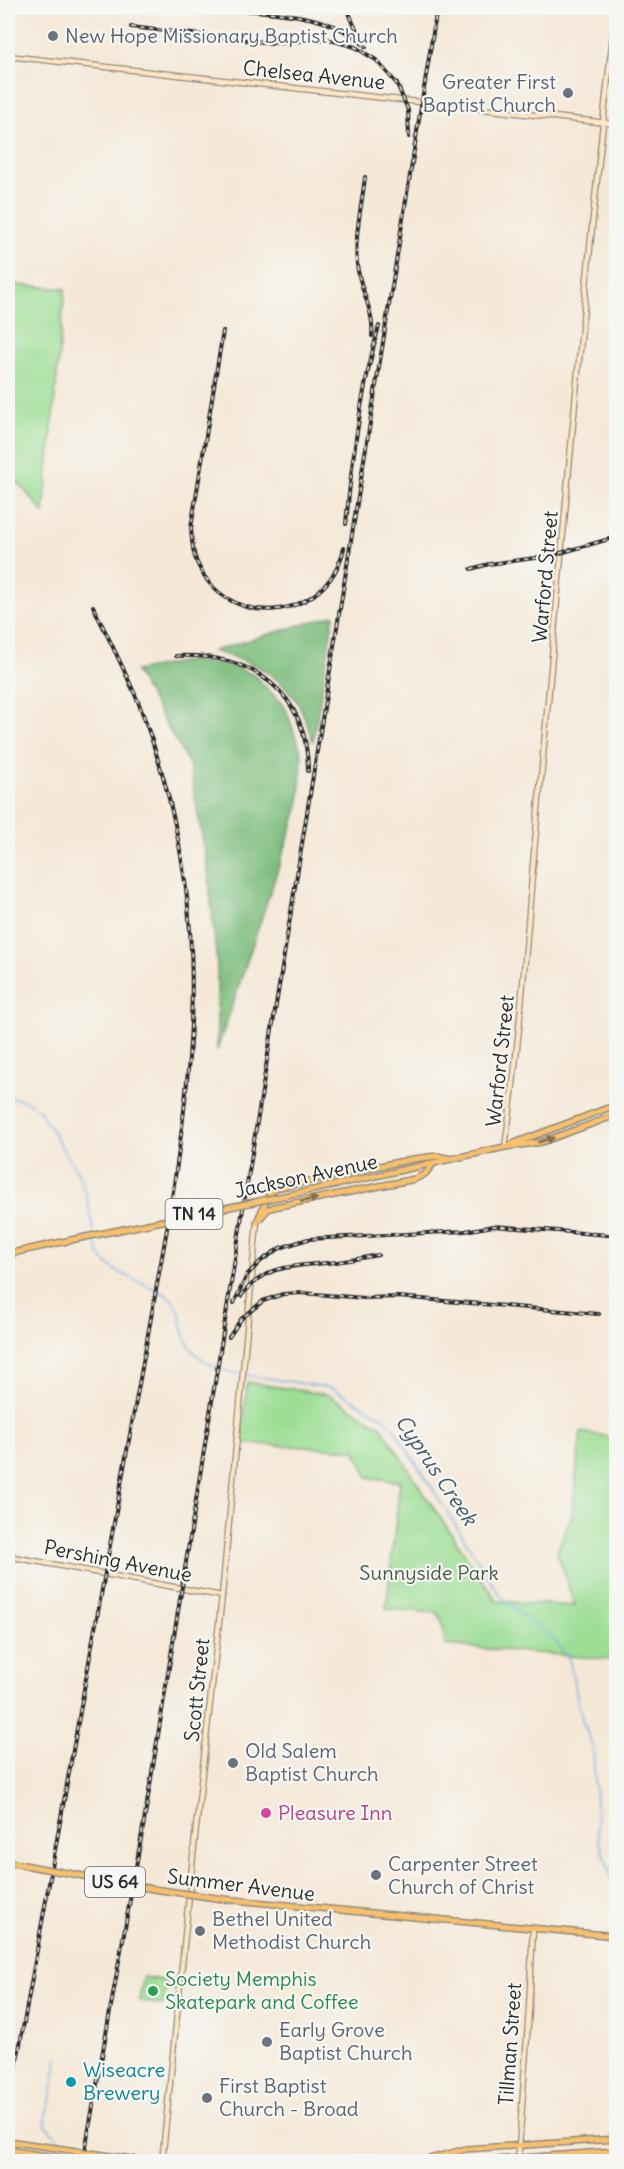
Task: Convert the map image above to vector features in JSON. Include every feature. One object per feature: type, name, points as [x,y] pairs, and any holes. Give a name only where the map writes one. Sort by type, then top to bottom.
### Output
[{"type":"main road","name":"Warford Street","points":[[505,1147],[515,1076],[602,122],[616,10]]},
{"type":"main road","name":"Chelsea Avenue","points":[[8,56],[616,124]]},
{"type":"main road","name":"Jackson Avenue","points":[[505,1147],[616,1105]]},
{"type":"main road","name":"Jackson Avenue","points":[[8,1254],[505,1147],[542,1142],[616,1115]]},
{"type":"main road","points":[[257,1222],[269,1194],[276,1188],[412,1159],[437,1156],[453,1160]]},
{"type":"main road","points":[[257,1222],[268,1209],[274,1207],[415,1179],[425,1174],[433,1164]]},
{"type":"main road","name":"Scott Street","points":[[162,2162],[193,1848],[222,1596],[257,1222]]},
{"type":"main road","name":"Pershing Avenue","points":[[8,1556],[222,1596]]},
{"type":"main road","name":"Summer Avenue","points":[[8,1862],[153,1889],[223,1899],[616,1936]]},
{"type":"main road","name":"Tillman Street","points":[[518,2159],[530,2009],[532,1928]]},
{"type":"main road","points":[[418,2162],[466,2149],[616,2139]]},
{"type":"main road","points":[[8,2141],[152,2162]]},
{"type":"main road","points":[[8,2150],[87,2162]]},
{"type":"main road","points":[[468,2162],[616,2151]]},
{"type":"green space","points":[[8,284],[65,289],[44,513],[8,471]]},
{"type":"green space","points":[[334,615],[313,741],[297,701],[279,681],[250,663],[213,651]]},
{"type":"green space","points":[[191,660],[227,664],[254,675],[285,707],[302,754],[299,806],[217,1051],[217,966],[208,870],[189,764],[135,671]]},
{"type":"green space","name":"Sunnyside Park","points":[[247,1382],[329,1395],[381,1426],[497,1601],[575,1606],[557,1552],[572,1515],[581,1432],[616,1438],[615,1660],[445,1645],[442,1620],[437,1613],[386,1609],[400,1482],[368,1477],[355,1450],[241,1443]]},
{"type":"green space","name":"Society Memphis Skatepark and Coffee","points":[[143,1977],[167,1981],[163,2005],[139,2001]]},
{"type":"waterway","name":"Cyprus Creek","points":[[8,1097],[26,1101],[39,1110],[78,1173],[87,1198],[94,1232]]},
{"type":"waterway","name":"Cyprus Creek","points":[[95,1237],[99,1253],[105,1262],[122,1274],[170,1298],[178,1308],[187,1341],[196,1354],[217,1368],[240,1374]]},
{"type":"waterway","name":"Cyprus Creek","points":[[245,1375],[332,1388],[384,1418],[395,1430],[498,1592],[517,1612],[554,1639],[569,1659],[582,1719],[593,1747],[598,1839],[616,1888]]},
{"type":"waterway","points":[[58,2058],[46,2113],[46,2126],[61,2141],[61,2146]]},
{"type":"railway","points":[[216,8],[296,15],[334,26],[351,35],[366,47]]},
{"type":"railway","points":[[347,8],[363,39]]},
{"type":"railway","points":[[83,2162],[144,1822],[437,8]]},
{"type":"railway","points":[[131,27],[272,43],[327,39],[355,47],[376,60],[397,84],[408,110],[409,137]]},
{"type":"railway","points":[[365,177],[356,253],[358,273],[371,318],[372,336]]},
{"type":"railway","points":[[346,524],[358,424],[379,326]]},
{"type":"railway","points":[[223,331],[191,528],[196,560],[210,583],[229,599],[251,608],[274,610],[297,604],[318,592],[334,573],[344,548]]},
{"type":"railway","points":[[471,569],[489,564],[550,556],[616,537]]},
{"type":"railway","points":[[8,2111],[167,1229],[183,1118],[190,1043],[192,968],[188,902],[167,790],[141,709],[93,606]]},
{"type":"railway","points":[[176,656],[228,661],[251,670],[270,682],[286,699],[298,719],[305,743],[308,771]]},
{"type":"railway","points":[[234,1303],[247,1275],[261,1261],[280,1248],[308,1239],[465,1231],[493,1226],[608,1235]]},
{"type":"railway","points":[[241,1296],[260,1278],[279,1269],[378,1255]]},
{"type":"railway","points":[[229,1337],[241,1319],[263,1301],[283,1294],[302,1293],[364,1298],[398,1297],[599,1314]]},
{"type":"place","name":"New Hope Missionary Baptist Church","points":[[53,36]]},
{"type":"place","name":"Greater First Baptist Church","points":[[568,93]]},
{"type":"place","name":"Old Salem Baptist Church","points":[[233,1763]]},
{"type":"place","name":"Pleasure Inn","points":[[266,1813]]},
{"type":"place","name":"Carpenter Street Church of Christ","points":[[376,1875]]},
{"type":"place","name":"Bethel United Methodist Church","points":[[200,1931]]},
{"type":"place","name":"Society Memphis Skatepark and Coffee","points":[[153,1991]]},
{"type":"place","name":"Early Grove Baptist Church","points":[[267,2042]]},
{"type":"place","name":"Wiseacre Brewery","points":[[71,2082]]},
{"type":"place","name":"First Baptist Church - Broad","points":[[207,2098]]}]
